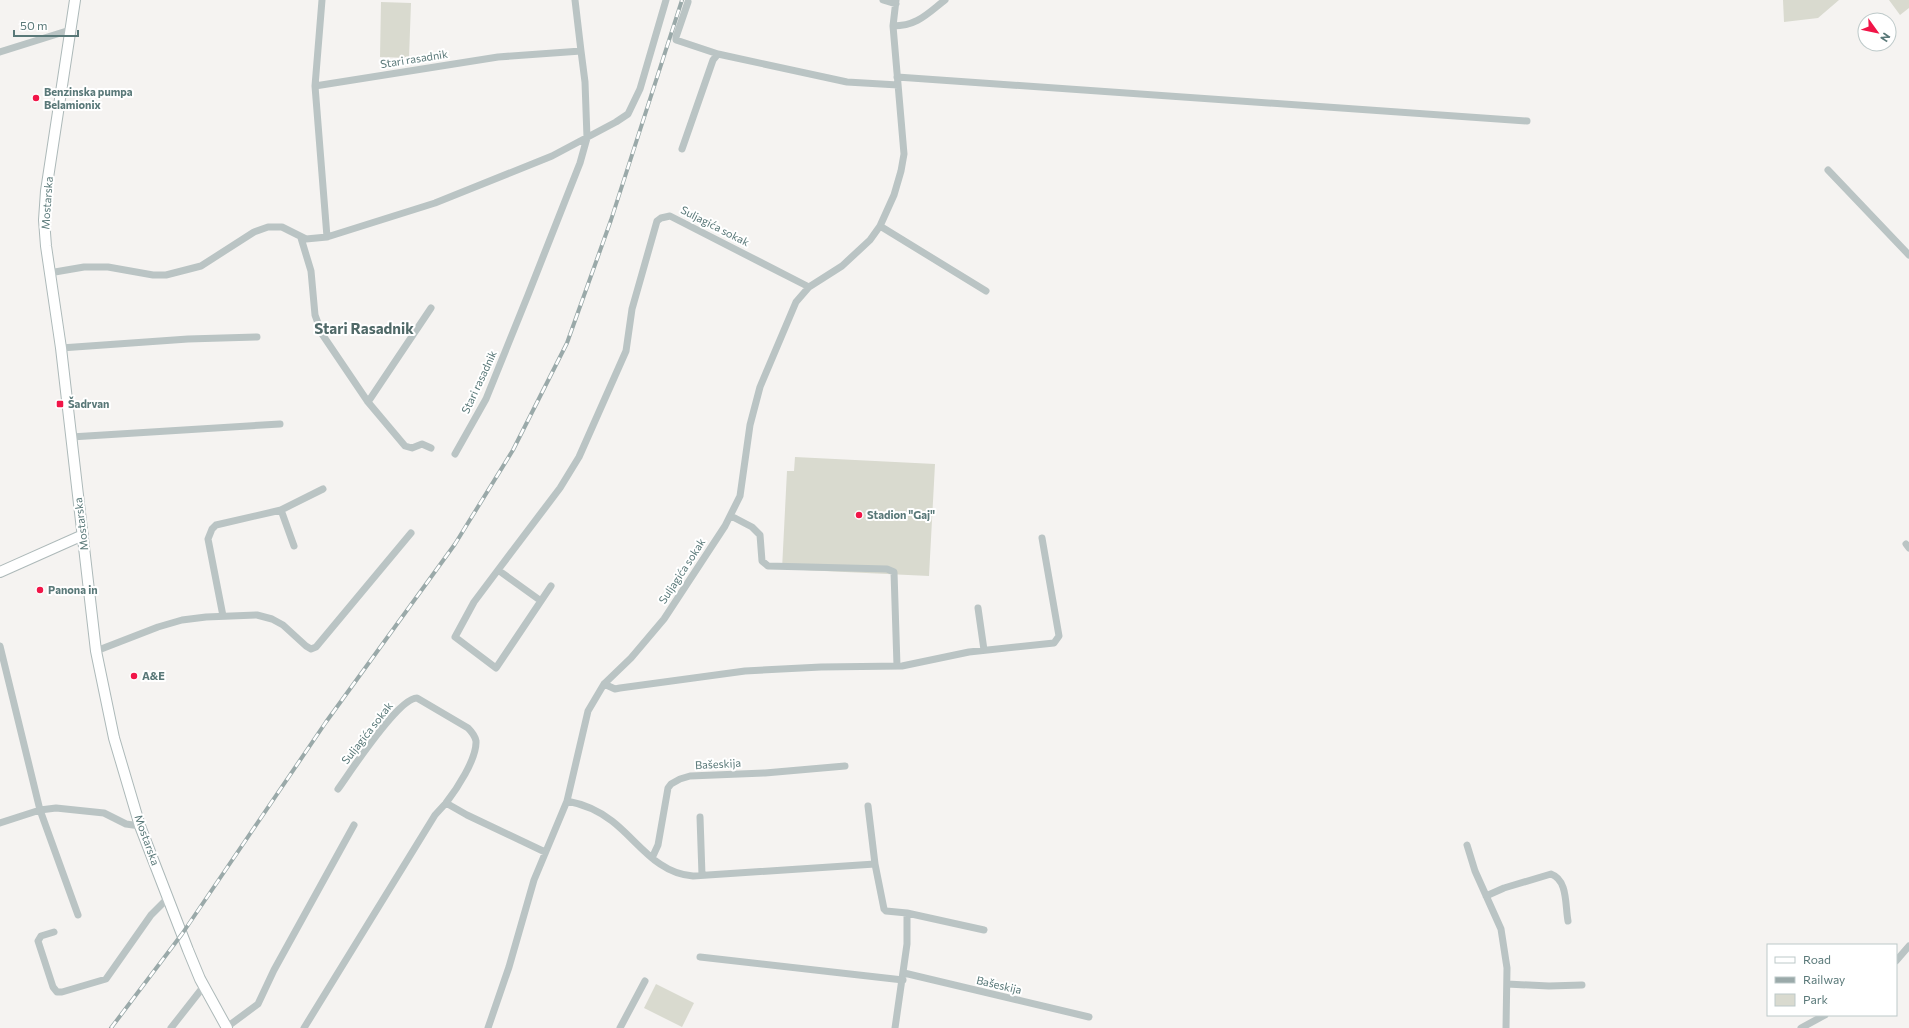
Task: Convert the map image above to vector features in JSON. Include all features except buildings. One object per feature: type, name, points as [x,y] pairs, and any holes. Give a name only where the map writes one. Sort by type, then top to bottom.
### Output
[{"type":"main road","name":"Mostarska","points":[[74,0],[46,191],[44,220],[49,273],[61,348],[96,651],[114,738],[140,826],[204,986],[227,1028]]},
{"type":"main road","points":[[0,572],[83,535]]},
{"type":"street","points":[[322,0],[315,86],[327,237]]},
{"type":"street","points":[[575,0],[581,51]]},
{"type":"street","points":[[49,273],[84,267],[108,267],[153,275],[166,275],[201,266],[254,232],[268,227],[282,227],[301,238],[306,239],[327,237],[435,203],[552,156],[624,118],[631,109],[640,89],[666,0]]},
{"type":"street","name":"Suljagića sokak","points":[[488,1028],[544,852],[567,801],[588,711],[604,684],[631,658],[664,618],[731,516],[740,496],[743,484],[750,425],[760,387],[796,302],[809,287],[842,266],[859,252],[870,240],[880,226],[896,189],[904,154],[904,135],[893,26],[896,2],[883,0]]},
{"type":"street","points":[[893,26],[905,26],[913,23],[945,0]]},
{"type":"street","points":[[688,2],[676,40],[718,54],[847,82],[898,86]]},
{"type":"street","points":[[0,52],[70,30]]},
{"type":"street","name":"Stari rasadnik","points":[[315,86],[498,57],[581,51],[585,82],[587,138],[580,163],[486,399],[455,454]]},
{"type":"street","points":[[682,149],[713,60],[718,54]]},
{"type":"street","points":[[897,77],[1527,121]]},
{"type":"street","points":[[1828,170],[1909,255]]},
{"type":"street","name":"Suljagića sokak","points":[[551,586],[496,668],[455,638],[474,602],[560,488],[579,457],[626,351],[632,309],[657,221],[661,218],[670,216],[809,287]]},
{"type":"street","points":[[880,226],[986,291]]},
{"type":"street","points":[[301,238],[311,271],[315,315],[322,334],[368,402],[405,446],[412,448],[422,444],[431,448]]},
{"type":"street","points":[[368,402],[431,308]]},
{"type":"street","points":[[61,348],[257,337]]},
{"type":"street","points":[[71,437],[280,424]]},
{"type":"street","points":[[223,616],[208,544],[209,533],[216,525],[281,510],[323,489]]},
{"type":"street","points":[[281,510],[294,546]]},
{"type":"street","points":[[731,516],[756,530],[760,535],[762,561],[768,566],[887,569],[894,572],[896,666]]},
{"type":"street","points":[[96,651],[170,623],[206,617],[223,616],[265,616],[283,625],[311,649],[316,647],[411,533]]},
{"type":"street","points":[[604,684],[615,689],[745,671],[821,667],[896,666],[984,650],[1054,643],[1059,636],[1042,538]]},
{"type":"street","points":[[498,570],[541,601]]},
{"type":"street","points":[[978,608],[984,650]]},
{"type":"street","points":[[0,646],[40,810],[78,915]]},
{"type":"street","name":"Suljagića sokak","points":[[304,1028],[435,815],[454,792],[472,759],[476,742],[473,734],[468,728],[417,698],[406,701],[387,722],[338,789]]},
{"type":"street","name":"Bašeskija","points":[[652,858],[658,845],[668,788],[680,779],[701,776],[765,773],[845,766]]},
{"type":"street","points":[[567,801],[581,804],[597,811],[611,820],[652,858],[667,869],[680,875],[702,875],[875,864]]},
{"type":"street","points":[[446,803],[467,815],[544,852]]},
{"type":"street","points":[[868,806],[875,864],[884,909],[886,911],[907,913],[984,930]]},
{"type":"street","points":[[0,823],[40,810],[56,808],[104,813],[126,824],[140,826]]},
{"type":"street","points":[[700,818],[702,875]]},
{"type":"street","points":[[227,1028],[258,1004],[277,964],[354,825]]},
{"type":"street","points":[[1467,845],[1475,871],[1501,929],[1506,954],[1506,1028]]},
{"type":"street","points":[[1486,896],[1504,888],[1551,874],[1558,877],[1563,886],[1568,921]]},
{"type":"street","points":[[54,932],[41,936],[38,941],[53,987],[57,992],[99,983],[106,980],[151,915],[168,898]]},
{"type":"street","points":[[895,1028],[907,944],[907,913]]},
{"type":"street","points":[[1897,960],[1909,946]]},
{"type":"street","name":"Bašeskija","points":[[700,957],[903,977],[1089,1017]]},
{"type":"street","points":[[620,1028],[645,981]]},
{"type":"street","points":[[1507,984],[1549,986],[1582,985]]},
{"type":"street","points":[[172,1028],[204,986]]},
{"type":"street","points":[[1801,1028],[1823,1016]]},
{"type":"green space","points":[[1783,0],[1839,0],[1818,18],[1784,22]]},
{"type":"green space","points":[[1889,0],[1909,0],[1909,8],[1900,15]]},
{"type":"green space","points":[[381,2],[411,3],[409,58],[380,57]]},
{"type":"green space","name":"Stadion \"Gaj\"","points":[[795,457],[935,464],[929,576],[782,569],[787,471],[794,471]]},
{"type":"green space","points":[[656,984],[694,1003],[682,1027],[644,1008]]},
{"type":"railway","points":[[111,1028],[182,934],[326,722],[455,544],[513,450],[567,343],[611,220],[682,0]]},
{"type":"place","name":"Benzinska pumpa Belamionix","points":[[36,98]]},
{"type":"place","name":"Šadrvan","points":[[60,404]]},
{"type":"place","name":"Stadion \"Gaj\"","points":[[859,515]]},
{"type":"place","name":"Panona in","points":[[40,590]]},
{"type":"place","name":"A&E","points":[[134,676]]},
{"type":"district","name":"Stari Rasadnik","points":[[364,329]]}]
